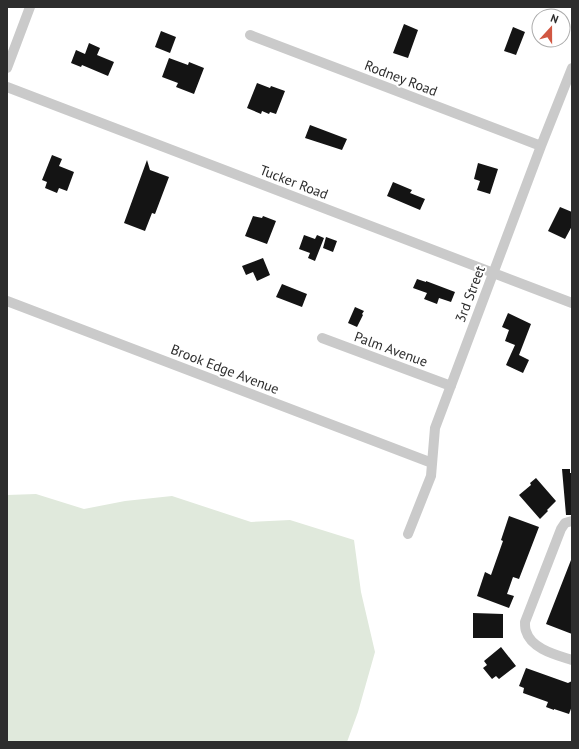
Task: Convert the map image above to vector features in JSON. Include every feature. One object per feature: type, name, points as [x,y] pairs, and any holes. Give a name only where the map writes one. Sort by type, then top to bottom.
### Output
[{"type":"street","points":[[7,68],[30,7]]},
{"type":"street","name":"Rodney Road","points":[[250,35],[541,146]]},
{"type":"street","name":"3rd Street","points":[[408,534],[431,476],[435,428],[541,146],[572,68]]},
{"type":"street","name":"Tucker Road","points":[[7,87],[572,303]]},
{"type":"street","name":"Brook Edge Avenue","points":[[7,301],[432,464]]},
{"type":"street","name":"Palm Avenue","points":[[322,338],[451,386]]},
{"type":"street","points":[[572,521],[566,523],[561,529],[525,622],[526,632],[532,642],[545,650],[572,660]]},
{"type":"shaded area","points":[[36,494],[84,509],[125,501],[172,496],[251,522],[290,520],[354,540],[361,592],[375,652],[358,712],[347,742],[7,742],[7,495]]},
{"type":"building","points":[[404,24],[418,30],[408,58],[393,53]]},
{"type":"building","points":[[513,27],[525,32],[516,55],[504,51]]},
{"type":"building","points":[[161,31],[176,37],[170,53],[155,47]]},
{"type":"building","points":[[89,43],[100,48],[97,55],[114,62],[108,76],[82,65],[81,67],[71,63],[76,50],[85,54]]},
{"type":"building","points":[[169,58],[188,65],[189,62],[204,68],[194,94],[176,87],[178,83],[162,77]]},
{"type":"building","points":[[257,83],[270,88],[271,86],[285,91],[276,114],[270,112],[269,114],[262,111],[261,114],[247,108]]},
{"type":"building","points":[[310,125],[347,139],[342,150],[305,138]]},
{"type":"building","points":[[52,155],[62,159],[59,166],[74,172],[67,191],[59,188],[57,193],[45,188],[47,182],[42,180]]},
{"type":"building","points":[[147,160],[150,170],[169,177],[155,214],[152,213],[145,231],[124,223]]},
{"type":"building","points":[[478,163],[498,169],[490,194],[477,190],[480,181],[474,179]]},
{"type":"building","points":[[393,182],[412,190],[410,193],[425,199],[420,210],[387,196]]},
{"type":"building","points":[[560,207],[572,212],[572,226],[565,239],[548,231]]},
{"type":"building","points":[[253,216],[262,218],[263,216],[276,221],[267,244],[245,236]]},
{"type":"building","points":[[304,235],[315,239],[317,235],[324,238],[315,261],[308,258],[310,253],[299,249]]},
{"type":"building","points":[[326,237],[337,241],[333,252],[323,248]]},
{"type":"building","points":[[263,258],[270,275],[257,281],[253,272],[246,275],[242,266]]},
{"type":"building","points":[[417,279],[455,292],[451,302],[439,298],[437,304],[424,299],[427,293],[413,288]]},
{"type":"building","points":[[282,284],[307,294],[302,307],[276,297]]},
{"type":"building","points":[[355,307],[364,311],[357,327],[348,323]]},
{"type":"building","points":[[508,313],[531,324],[519,355],[529,360],[523,373],[506,365],[515,345],[505,341],[509,330],[502,327]]},
{"type":"building","points":[[562,469],[570,469],[570,473],[572,473],[572,515],[566,515]]},
{"type":"building","points":[[536,478],[556,501],[540,519],[519,495],[531,485],[530,483]]},
{"type":"building","points":[[509,516],[539,527],[519,579],[513,577],[507,594],[514,596],[509,608],[477,596],[485,572],[491,575],[503,541],[501,540]]},
{"type":"building","points":[[572,560],[572,634],[546,624]]},
{"type":"building","points":[[473,613],[503,614],[503,638],[473,638]]},
{"type":"building","points":[[501,647],[516,666],[499,679],[496,676],[492,679],[483,668],[487,665],[484,661]]},
{"type":"building","points":[[526,668],[568,683],[572,681],[572,706],[569,714],[546,707],[548,702],[523,693],[524,688],[519,686]]}]
